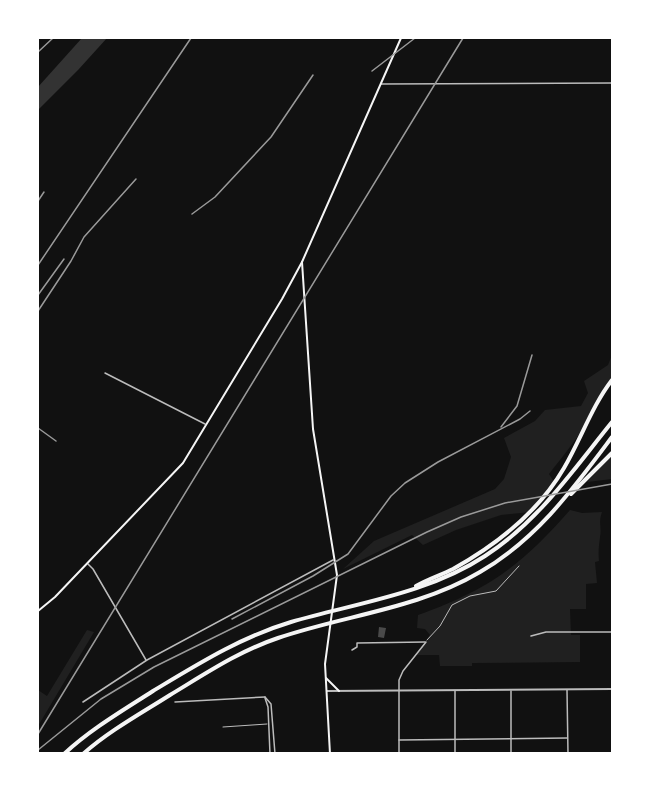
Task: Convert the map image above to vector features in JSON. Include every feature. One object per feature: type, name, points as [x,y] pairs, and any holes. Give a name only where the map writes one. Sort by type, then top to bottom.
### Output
[{"type":"highway","points":[[410,590],[474,556],[504,536],[524,517],[564,468],[612,380]]},
{"type":"highway","points":[[64,753],[104,722],[236,643],[321,614],[435,582],[492,552],[519,531],[546,504],[612,422]]},
{"type":"highway","points":[[83,753],[130,720],[234,657],[276,639],[421,599],[470,578],[529,538],[568,496],[612,437]]},
{"type":"highway","points":[[568,496],[575,492],[612,453]]},
{"type":"main road","points":[[38,611],[55,597],[177,470],[282,299],[302,262],[401,38]]},
{"type":"main road","points":[[302,262],[313,429],[337,575],[326,656],[330,753]]},
{"type":"main road","points":[[326,678],[339,691]]},
{"type":"street","points":[[380,84],[612,83]]},
{"type":"street","points":[[105,373],[206,424]]},
{"type":"street","points":[[82,702],[147,660],[333,560]]},
{"type":"street","points":[[87,563],[93,569],[147,660]]},
{"type":"street","points":[[531,636],[546,632],[612,632]]},
{"type":"street","points":[[352,650],[357,647],[357,643],[426,642]]},
{"type":"street","points":[[399,753],[398,683],[403,671],[426,642]]},
{"type":"street","points":[[327,691],[612,689]]},
{"type":"street","points":[[455,690],[455,753]]},
{"type":"street","points":[[511,690],[512,753]]},
{"type":"street","points":[[567,690],[568,753]]},
{"type":"street","points":[[175,702],[265,697]]},
{"type":"street","points":[[265,697],[270,753]]},
{"type":"street","points":[[265,697],[271,704],[275,753]]},
{"type":"street","points":[[399,740],[567,738]]},
{"type":"lane","points":[[426,642],[440,626],[452,605],[470,596],[496,591],[519,566]]},
{"type":"lane","points":[[223,727],[268,724]]},
{"type":"shaded area","points":[[82,38],[107,38],[38,110],[38,87]]},
{"type":"shaded area","points":[[612,355],[612,377],[592,414],[549,474],[556,485],[531,512],[501,515],[456,530],[423,545],[412,535],[343,569],[374,541],[495,489],[504,479],[511,457],[504,438],[535,421],[545,410],[581,406],[588,393],[584,381],[608,365]]},
{"type":"shaded area","points":[[612,455],[612,479],[587,482]]},
{"type":"shaded area","points":[[570,510],[582,513],[602,512],[599,561],[595,562],[597,583],[586,584],[586,609],[570,609],[571,635],[580,635],[580,662],[472,663],[472,666],[440,666],[439,655],[416,655],[430,635],[425,629],[417,628],[418,615],[464,596],[502,574],[535,547]]},
{"type":"shaded area","points":[[87,630],[94,632],[38,726],[38,690],[47,696]]},
{"type":"building","points":[[379,627],[386,628],[384,638],[378,637]]},
{"type":"railway","points":[[38,52],[53,38]]},
{"type":"railway","points":[[38,265],[191,38]]},
{"type":"railway","points":[[372,71],[415,38]]},
{"type":"railway","points":[[38,734],[463,38]]},
{"type":"railway","points":[[192,214],[215,197],[271,137],[313,75]]},
{"type":"railway","points":[[38,311],[84,237],[136,179]]},
{"type":"railway","points":[[38,201],[44,192]]},
{"type":"railway","points":[[38,295],[64,259]]},
{"type":"railway","points":[[501,427],[517,406],[532,355]]},
{"type":"railway","points":[[232,619],[313,576],[348,554],[391,496],[405,483],[438,462],[520,419],[530,411]]},
{"type":"railway","points":[[38,428],[56,441]]},
{"type":"railway","points":[[38,750],[101,699],[154,667],[427,532],[461,517],[505,503],[612,484]]}]
